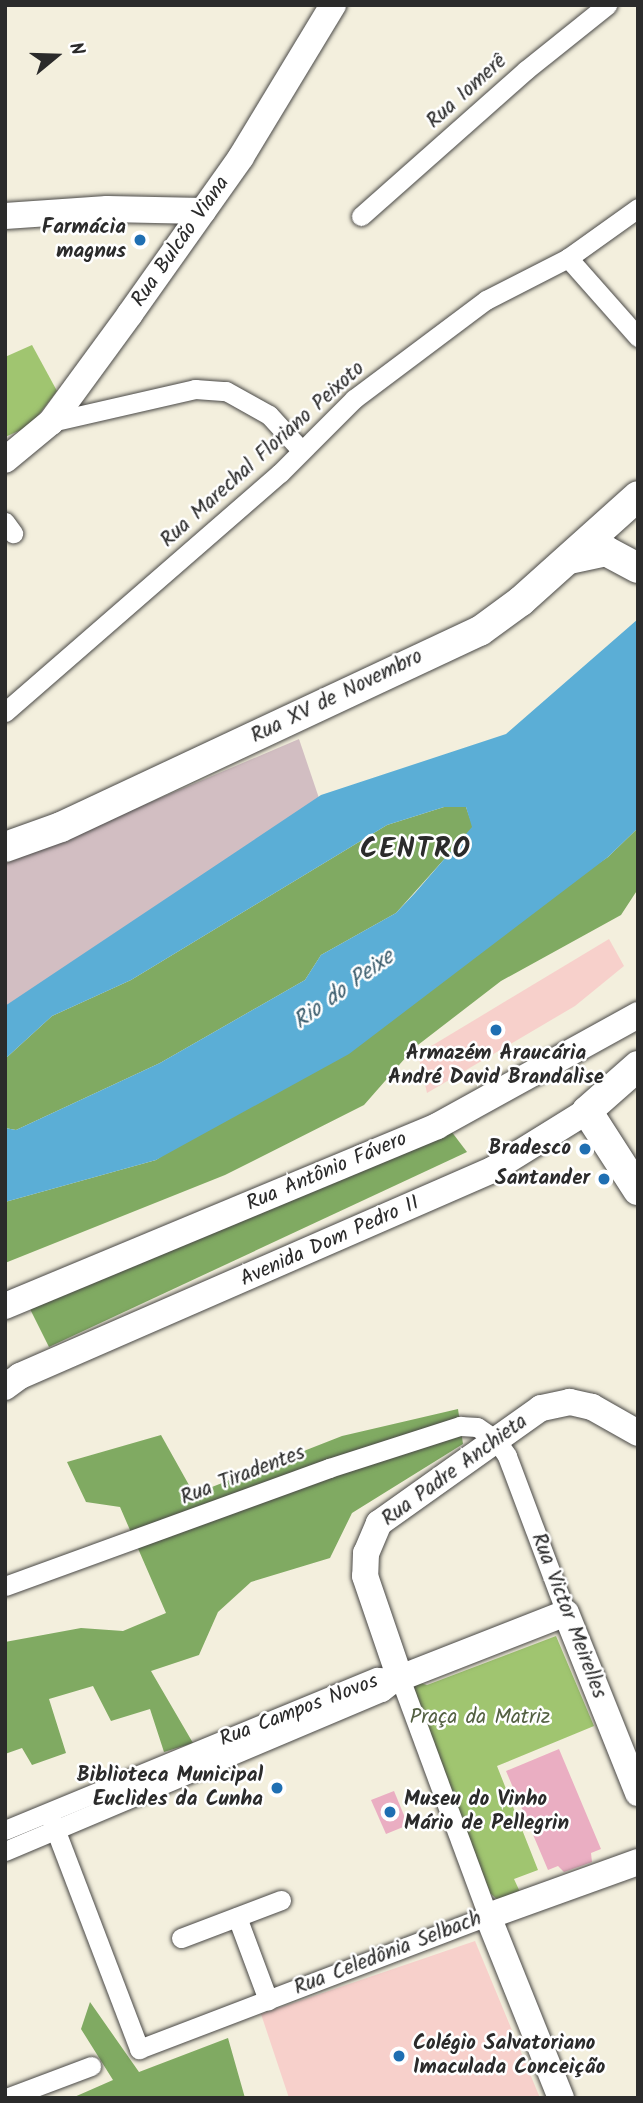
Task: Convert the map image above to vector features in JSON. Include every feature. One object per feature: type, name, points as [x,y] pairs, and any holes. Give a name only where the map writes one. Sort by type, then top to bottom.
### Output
[{"type":"main road","name":"Rua Bulcão Viana","points":[[5,460],[51,422],[203,211],[333,5]]},
{"type":"main road","points":[[5,216],[107,209],[203,211]]},
{"type":"main road","points":[[636,498],[624,528],[638,566]]},
{"type":"main road","name":"Rua XV de Novembro","points":[[5,847],[61,827],[480,631],[568,559],[636,498]]},
{"type":"main road","points":[[568,559],[606,551],[638,566]]},
{"type":"main road","name":"Rua Antônio Fávero","points":[[5,1306],[437,1126],[638,1015]]},
{"type":"main road","name":"Avenida Dom Pedro II","points":[[5,1387],[20,1376],[492,1170],[587,1111],[638,1066]]},
{"type":"main road","points":[[587,1111],[638,1190]]},
{"type":"main road","name":"Rua Padre Anchieta","points":[[400,1678],[372,1604],[365,1576],[366,1553],[379,1523],[541,1408],[570,1402],[592,1407],[638,1433]]},
{"type":"main road","name":"Rua Campos Novos","points":[[400,1678],[566,1613]]},
{"type":"main road","name":"Rua Victor Meirelles","points":[[566,1613],[638,1794]]},
{"type":"main road","name":"Rua Celedônia Selbach","points":[[488,1916],[638,1862]]},
{"type":"main road","points":[[488,1916],[561,2098]]},
{"type":"street","name":"Rua Iomerê","points":[[361,216],[526,70],[607,5]]},
{"type":"street","name":"Rua Marechal Floriano Peixoto","points":[[5,712],[301,450],[354,399],[486,300],[568,258],[638,208]]},
{"type":"street","points":[[568,258],[638,337]]},
{"type":"street","points":[[51,422],[195,389],[226,391],[269,415],[301,450]]},
{"type":"street","name":"Rua Tiradentes","points":[[5,1587],[440,1429],[477,1427],[496,1440]]},
{"type":"street","name":"Rua Victor Meirelles","points":[[496,1440],[566,1613]]},
{"type":"street","name":"Rua Campos Novos","points":[[5,1830],[377,1677],[400,1678]]},
{"type":"street","points":[[400,1678],[488,1916]]},
{"type":"street","name":"Rua Campos Novos","points":[[5,1851],[383,1692],[400,1678]]},
{"type":"street","points":[[48,1813],[56,1831]]},
{"type":"street","name":"Rua Celedônia Selbach","points":[[56,1831],[139,2049],[488,1916]]},
{"type":"street","points":[[181,1938],[281,1900]]},
{"type":"street","points":[[237,1917],[268,2000]]},
{"type":"street","points":[[6,2098],[91,2066]]},
{"type":"shaded area","points":[[299,739],[322,807],[5,1030],[5,864]]},
{"type":"shaded area","name":"Armazém Araucária André David Brandalise","points":[[609,939],[624,966],[575,1006],[427,1093],[418,1054]]},
{"type":"shaded area","name":"Colégio Salvatoriano Imaculada Conceição","points":[[475,1941],[540,2098],[289,2098],[261,2014]]},
{"type":"green space","points":[[32,345],[57,391],[30,426],[5,437],[5,357]]},
{"type":"green space","points":[[444,807],[466,807],[473,827],[396,913],[321,955],[305,980],[160,1063],[16,1130],[5,1128],[5,1059],[52,1016],[131,980],[387,825]]},
{"type":"green space","points":[[638,828],[638,889],[621,915],[501,981],[414,1048],[364,1105],[225,1175],[5,1263],[5,1202],[156,1160],[608,857]]},
{"type":"green space","points":[[448,1127],[467,1152],[49,1347],[30,1309]]},
{"type":"green space","points":[[458,1409],[463,1444],[352,1513],[330,1558],[251,1582],[218,1612],[199,1655],[151,1671],[193,1743],[164,1752],[150,1709],[111,1721],[93,1686],[49,1699],[66,1753],[32,1765],[22,1748],[5,1754],[5,1642],[81,1628],[123,1631],[166,1613],[120,1507],[86,1502],[67,1462],[161,1435],[194,1494],[342,1436]]},
{"type":"green space","name":"Praça da Matriz","points":[[556,1636],[594,1726],[497,1766],[538,1870],[514,1879],[520,1892],[499,1901],[490,1893],[413,1689],[417,1682],[427,1685]]},
{"type":"green space","points":[[90,2002],[139,2072],[228,2038],[245,2098],[72,2098],[113,2080],[81,2029]]},
{"type":"water","name":"Rio do Peixe","points":[[638,619],[638,828],[608,857],[349,1054],[156,1160],[5,1202],[5,1128],[16,1130],[160,1063],[305,980],[321,955],[396,913],[415,893],[472,827],[466,807],[444,807],[387,825],[131,980],[52,1016],[5,1059],[5,1006],[321,795],[506,734]]},
{"type":"building","points":[[559,1749],[601,1849],[591,1853],[592,1862],[564,1872],[558,1866],[548,1870],[506,1771]]},
{"type":"building","name":"Museu do Vinho Mário de Pellegrin","points":[[394,1791],[408,1825],[386,1834],[371,1800]]},
{"type":"place","name":"Farmácia magnus","points":[[140,240]]},
{"type":"place","name":"Armazém Araucária André David Brandalise","points":[[496,1030]]},
{"type":"place","name":"Bradesco","points":[[585,1149]]},
{"type":"place","name":"Santander","points":[[604,1179]]},
{"type":"place","name":"Biblioteca Municipal Euclides da Cunha","points":[[277,1788]]},
{"type":"place","name":"Museu do Vinho Mário de Pellegrin","points":[[390,1812]]},
{"type":"place","name":"Colégio Salvatoriano Imaculada Conceição","points":[[399,2056]]},
{"type":"district","name":"CENTRO","points":[[416,850]]}]
